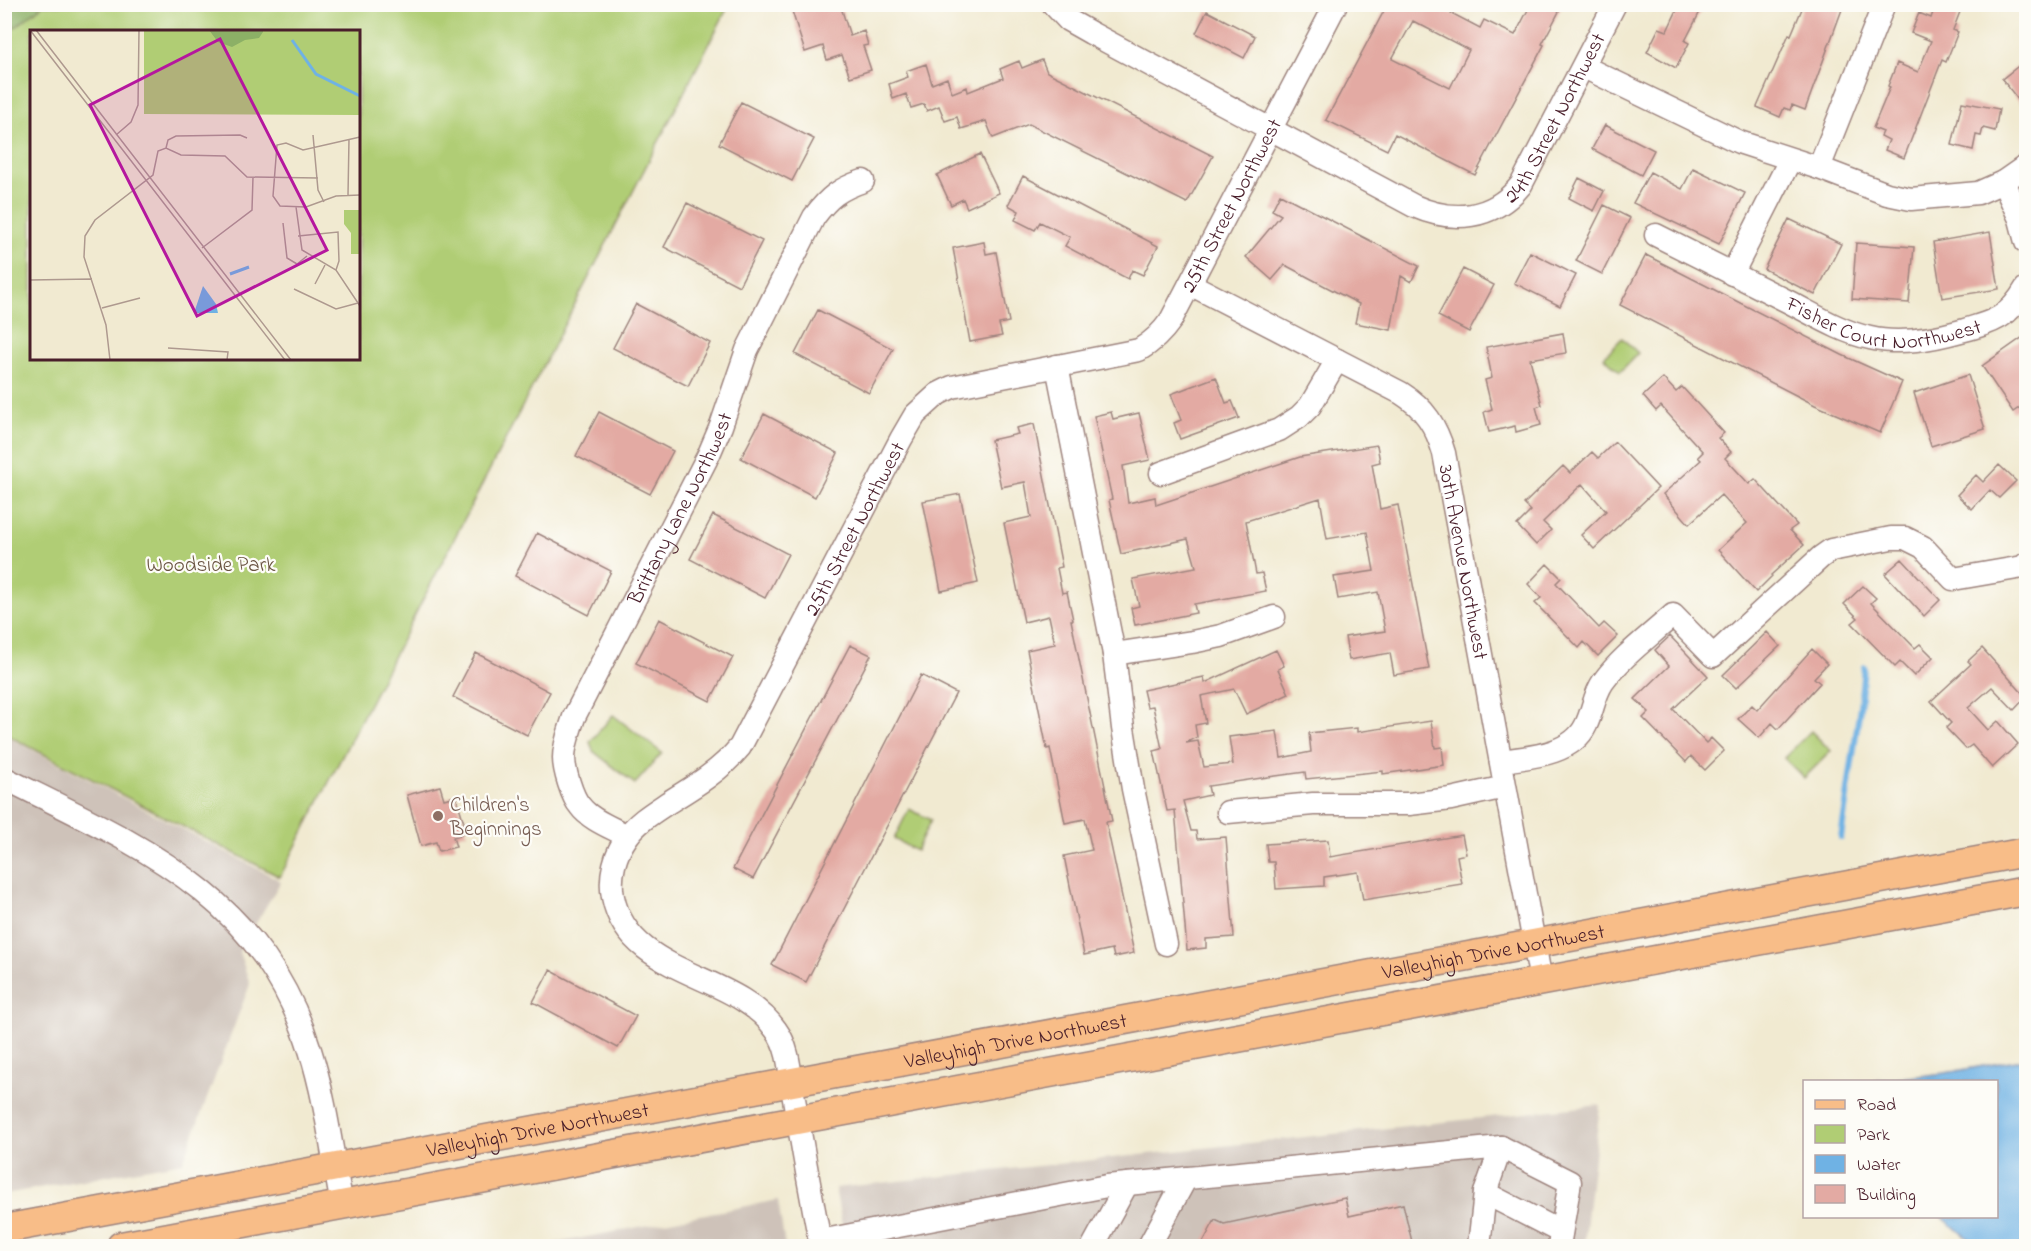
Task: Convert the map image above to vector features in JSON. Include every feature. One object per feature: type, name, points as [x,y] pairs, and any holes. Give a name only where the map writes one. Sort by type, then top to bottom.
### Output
[{"type":"main road","name":"Valleyhigh Drive Northwest","points":[[4,1229],[2026,852]]},
{"type":"main road","name":"Valleyhigh Drive Northwest","points":[[121,1246],[2026,891]]},
{"type":"street","points":[[1053,4],[1068,20],[1271,128]]},
{"type":"street","name":"25th Street Northwest","points":[[821,1244],[791,1082],[783,1043],[778,1031],[767,1018],[743,1000],[648,950],[627,931],[615,906],[612,876],[615,862],[627,836],[648,816],[715,772],[740,747],[915,415],[938,394],[952,387],[1139,350],[1152,342],[1172,320],[1336,4]]},
{"type":"street","name":"24th Street Northwest","points":[[1271,128],[1428,212],[1449,217],[1478,215],[1501,203],[1521,185],[1615,4]]},
{"type":"street","points":[[1819,168],[1884,4]]},
{"type":"street","points":[[1584,67],[1713,131],[1790,160],[1819,168],[1870,189],[1911,199],[1978,193],[2003,182],[2026,166]]},
{"type":"street","points":[[1732,274],[1790,160]]},
{"type":"street","name":"Brittany Lane Northwest","points":[[627,836],[595,819],[580,807],[572,790],[564,759],[574,717],[709,454],[747,350],[814,217],[829,198],[846,187],[863,181]]},
{"type":"street","points":[[2003,182],[2020,219],[2026,242]]},
{"type":"street","name":"Fisher Court Northwest","points":[[1656,235],[1826,321],[1869,338],[1911,341],[1939,337],[1985,324],[2009,312],[2017,304],[2026,288]]},
{"type":"street","name":"30th Avenue Northwest","points":[[1190,284],[1413,400],[1428,415],[1439,436],[1540,981]]},
{"type":"street","points":[[1161,473],[1279,430],[1299,417],[1310,406],[1337,360]]},
{"type":"street","points":[[1056,366],[1114,654],[1133,789],[1166,944]]},
{"type":"street","points":[[1501,761],[1548,754],[1576,738],[1585,728],[1602,683],[1673,615],[1713,656],[1831,550],[1892,538],[1905,538],[1923,547],[1953,579],[2023,567],[2026,564]]},
{"type":"street","points":[[1114,654],[1211,638],[1274,617]]},
{"type":"street","points":[[4,778],[142,849],[193,883],[218,903],[252,941],[269,963],[287,994],[310,1051],[342,1205]]},
{"type":"street","points":[[1228,812],[1313,804],[1409,804],[1451,799],[1505,788]]},
{"type":"street","points":[[821,1244],[857,1241],[1107,1186],[1501,1147],[1570,1182],[1560,1239],[1485,1193]]},
{"type":"street","points":[[1479,1246],[1485,1193],[1501,1147]]},
{"type":"street","points":[[1149,1246],[1186,1178]]},
{"type":"street","points":[[1093,1246],[1127,1184]]},
{"type":"shaded area","points":[[4,735],[281,881],[239,952],[250,984],[183,1162],[5,1194]]},
{"type":"shaded area","points":[[1600,1105],[1584,1246],[846,1246],[835,1188]]},
{"type":"shaded area","points":[[778,1200],[785,1246],[541,1246]]},
{"type":"green space","points":[[5,4],[43,5],[17,26],[5,31]]},
{"type":"green space","name":"Woodside Park","points":[[4,5],[729,5],[280,877],[5,734]]},
{"type":"green space","points":[[1622,338],[1638,353],[1620,372],[1604,357]]},
{"type":"green space","points":[[613,715],[662,753],[635,784],[593,751],[590,742]]},
{"type":"green space","points":[[1811,731],[1831,751],[1804,778],[1784,758]]},
{"type":"green space","points":[[909,809],[931,820],[916,851],[894,839]]},
{"type":"water","points":[[2016,1060],[2026,1061],[2026,1233],[2021,1246],[1977,1246],[1943,1218],[1998,1218],[1998,1080],[1883,1080],[1945,1073]]},
{"type":"building","points":[[802,4],[840,4],[850,36],[864,31],[868,45],[863,46],[871,70],[850,77],[842,55],[827,60],[823,46],[805,52],[791,8]]},
{"type":"building","points":[[1382,4],[1434,4],[1480,28],[1484,20],[1515,35],[1531,4],[1563,4],[1542,44],[1544,45],[1475,175],[1395,134],[1387,150],[1326,120],[1386,7]],"holes":[[[1413,21],[1469,50],[1450,88],[1392,59]]]},
{"type":"building","points":[[1680,4],[1704,4],[1685,41],[1689,43],[1676,68],[1647,52],[1659,28],[1667,31]]},
{"type":"building","points":[[1804,4],[1844,4],[1805,110],[1792,105],[1790,110],[1784,108],[1780,117],[1757,107]]},
{"type":"building","points":[[1936,4],[1963,4],[1953,30],[1958,32],[1946,62],[1942,60],[1904,158],[1885,150],[1889,140],[1881,136],[1883,132],[1873,128],[1897,63],[1918,72],[1931,41],[1911,33],[1919,13],[1931,18]]},
{"type":"building","points":[[1207,11],[1255,36],[1244,58],[1196,33]]},
{"type":"building","points":[[1042,60],[1047,72],[1213,156],[1187,203],[1029,124],[993,138],[986,121],[961,129],[957,117],[945,121],[939,106],[927,111],[924,104],[911,108],[906,94],[893,99],[889,84],[908,77],[906,71],[926,64],[932,84],[947,78],[952,93],[967,87],[968,92],[1003,78],[1000,69],[1019,61],[1022,68]]},
{"type":"building","points":[[2026,60],[2026,110],[2002,79]]},
{"type":"building","points":[[741,102],[814,139],[792,181],[719,144]]},
{"type":"building","points":[[1962,102],[1999,109],[1995,131],[1983,128],[1981,136],[1976,135],[1973,150],[1952,145]]},
{"type":"building","points":[[1605,125],[1654,150],[1641,175],[1592,149]]},
{"type":"building","points":[[980,154],[999,193],[967,208],[963,199],[951,205],[937,175]]},
{"type":"building","points":[[1693,168],[1745,193],[1719,244],[1633,203],[1650,172],[1682,189]]},
{"type":"building","points":[[1023,176],[1158,246],[1143,275],[1132,270],[1128,279],[1065,246],[1070,237],[1040,222],[1035,230],[1015,220],[1019,211],[1008,205]]},
{"type":"building","points":[[1579,178],[1604,191],[1594,211],[1569,198]]},
{"type":"building","points":[[1280,194],[1419,266],[1411,282],[1401,276],[1391,330],[1355,323],[1359,304],[1285,265],[1272,280],[1246,257],[1281,215],[1272,210]]},
{"type":"building","points":[[687,203],[762,241],[739,286],[664,247]]},
{"type":"building","points":[[1604,205],[1630,218],[1602,274],[1576,261]]},
{"type":"building","points":[[1789,219],[1841,244],[1815,295],[1764,269]]},
{"type":"building","points":[[1990,232],[1999,289],[1942,298],[1933,242]]},
{"type":"building","points":[[984,242],[986,254],[996,252],[1009,322],[999,324],[1002,336],[970,342],[953,248]]},
{"type":"building","points":[[1856,243],[1914,247],[1909,303],[1852,299]]},
{"type":"building","points":[[1530,252],[1576,275],[1560,306],[1514,283]]},
{"type":"building","points":[[1646,255],[1842,355],[1902,382],[1880,433],[1815,405],[1620,305]]},
{"type":"building","points":[[1463,269],[1494,285],[1469,332],[1438,316]]},
{"type":"building","points":[[636,304],[710,343],[688,386],[613,348]]},
{"type":"building","points":[[818,310],[893,349],[869,393],[795,354]]},
{"type":"building","points":[[1563,333],[1566,353],[1530,359],[1542,405],[1536,407],[1541,425],[1516,432],[1515,426],[1489,432],[1484,412],[1492,409],[1485,380],[1492,378],[1486,347]]},
{"type":"building","points":[[2026,335],[2026,403],[2013,412],[1982,366]]},
{"type":"building","points":[[1968,375],[1985,429],[1931,446],[1914,393]]},
{"type":"building","points":[[1216,377],[1226,403],[1232,401],[1239,418],[1180,439],[1174,423],[1181,420],[1171,394]]},
{"type":"building","points":[[1663,378],[1676,392],[1682,387],[1724,433],[1718,438],[1731,452],[1725,458],[1749,484],[1755,479],[1797,525],[1790,530],[1804,545],[1756,592],[1718,550],[1747,523],[1721,495],[1689,524],[1663,494],[1701,460],[1698,457],[1703,452],[1661,406],[1656,411],[1643,396]]},
{"type":"building","points":[[599,412],[673,451],[650,494],[576,456]]},
{"type":"building","points":[[1111,412],[1113,419],[1139,413],[1150,460],[1123,466],[1128,503],[1155,497],[1156,505],[1300,457],[1377,445],[1380,462],[1372,464],[1380,509],[1398,505],[1429,669],[1394,675],[1390,653],[1349,660],[1345,637],[1385,631],[1378,592],[1338,599],[1334,577],[1374,571],[1367,532],[1327,539],[1320,498],[1246,521],[1256,574],[1262,573],[1266,591],[1194,604],[1196,613],[1135,625],[1131,608],[1139,606],[1133,579],[1196,567],[1188,539],[1121,554],[1094,416]]},
{"type":"building","points":[[764,414],[838,453],[815,497],[741,458]]},
{"type":"building","points":[[1034,424],[1062,567],[1057,568],[1062,593],[1067,592],[1073,620],[1071,620],[1112,821],[1106,822],[1134,953],[1114,957],[1112,949],[1084,955],[1064,856],[1092,850],[1085,819],[1065,823],[1027,650],[1055,644],[1049,616],[1024,622],[1004,523],[1031,517],[1025,482],[1001,487],[991,440],[1018,434],[1016,428]]},
{"type":"building","points":[[1615,442],[1658,488],[1594,549],[1581,535],[1606,511],[1582,484],[1543,522],[1551,530],[1536,545],[1517,525],[1531,511],[1524,504],[1563,466],[1570,473],[1592,452],[1598,458]]},
{"type":"building","points":[[1999,465],[2016,481],[1999,498],[1990,490],[1972,509],[1957,495],[1976,475],[1983,482]]},
{"type":"building","points":[[960,494],[978,583],[941,591],[923,501]]},
{"type":"building","points":[[713,515],[788,554],[765,598],[690,559]]},
{"type":"building","points":[[537,533],[611,571],[589,615],[515,576]]},
{"type":"building","points":[[1902,559],[1940,600],[1924,616],[1885,574]]},
{"type":"building","points":[[1547,564],[1561,578],[1556,583],[1599,628],[1604,623],[1618,636],[1598,656],[1584,642],[1579,648],[1535,603],[1541,598],[1528,584]]},
{"type":"building","points":[[1863,586],[1876,598],[1871,603],[1915,648],[1920,644],[1933,657],[1914,676],[1900,662],[1895,667],[1852,623],[1858,618],[1844,604]]},
{"type":"building","points":[[659,619],[733,657],[710,701],[636,663]]},
{"type":"building","points":[[1767,632],[1780,646],[1736,688],[1723,675]]},
{"type":"building","points":[[1670,636],[1708,676],[1673,709],[1706,743],[1711,738],[1724,751],[1705,770],[1691,756],[1686,762],[1643,718],[1649,712],[1635,699],[1669,666],[1655,650]]},
{"type":"building","points":[[850,645],[871,655],[753,879],[733,869]]},
{"type":"building","points":[[1982,648],[2026,697],[2014,710],[1992,687],[1968,708],[1988,730],[1998,721],[2018,744],[1992,768],[1972,745],[1966,749],[1946,728],[1951,723],[1931,701],[1971,664],[1968,661]]},
{"type":"building","points":[[1812,649],[1827,664],[1814,678],[1820,683],[1778,729],[1772,723],[1759,738],[1738,719],[1752,705],[1757,710]]},
{"type":"building","points":[[1276,650],[1284,666],[1278,669],[1289,694],[1246,714],[1234,689],[1201,696],[1206,723],[1195,725],[1197,737],[1186,743],[1198,741],[1204,767],[1233,764],[1229,737],[1277,731],[1281,758],[1311,752],[1309,733],[1357,728],[1357,732],[1431,721],[1435,748],[1442,747],[1444,765],[1383,774],[1383,771],[1306,779],[1305,772],[1268,777],[1208,786],[1210,795],[1183,801],[1191,831],[1196,831],[1197,839],[1226,837],[1234,937],[1206,939],[1206,948],[1187,950],[1175,810],[1167,811],[1154,751],[1162,749],[1153,706],[1147,707],[1143,690],[1204,677],[1205,683]]},
{"type":"building","points":[[476,653],[550,692],[527,735],[453,697]]},
{"type":"building","points":[[921,675],[956,693],[806,982],[772,965]]},
{"type":"building","name":"Children's Beginnings","points":[[440,786],[444,799],[456,796],[467,833],[453,837],[456,847],[439,851],[436,842],[421,846],[407,795]]},
{"type":"building","points":[[1462,835],[1466,854],[1457,856],[1462,884],[1363,900],[1358,872],[1324,877],[1324,886],[1276,889],[1274,862],[1268,862],[1266,844],[1328,840],[1330,857]]},
{"type":"building","points":[[550,970],[636,1016],[618,1048],[533,1002]]},
{"type":"building","points":[[1345,1198],[1349,1216],[1403,1204],[1413,1246],[1201,1246],[1215,1220],[1224,1224]]},
{"type":"waterway","points":[[1841,838],[1864,667]]},
{"type":"place","name":"Children's Beginnings","points":[[438,816]]}]
